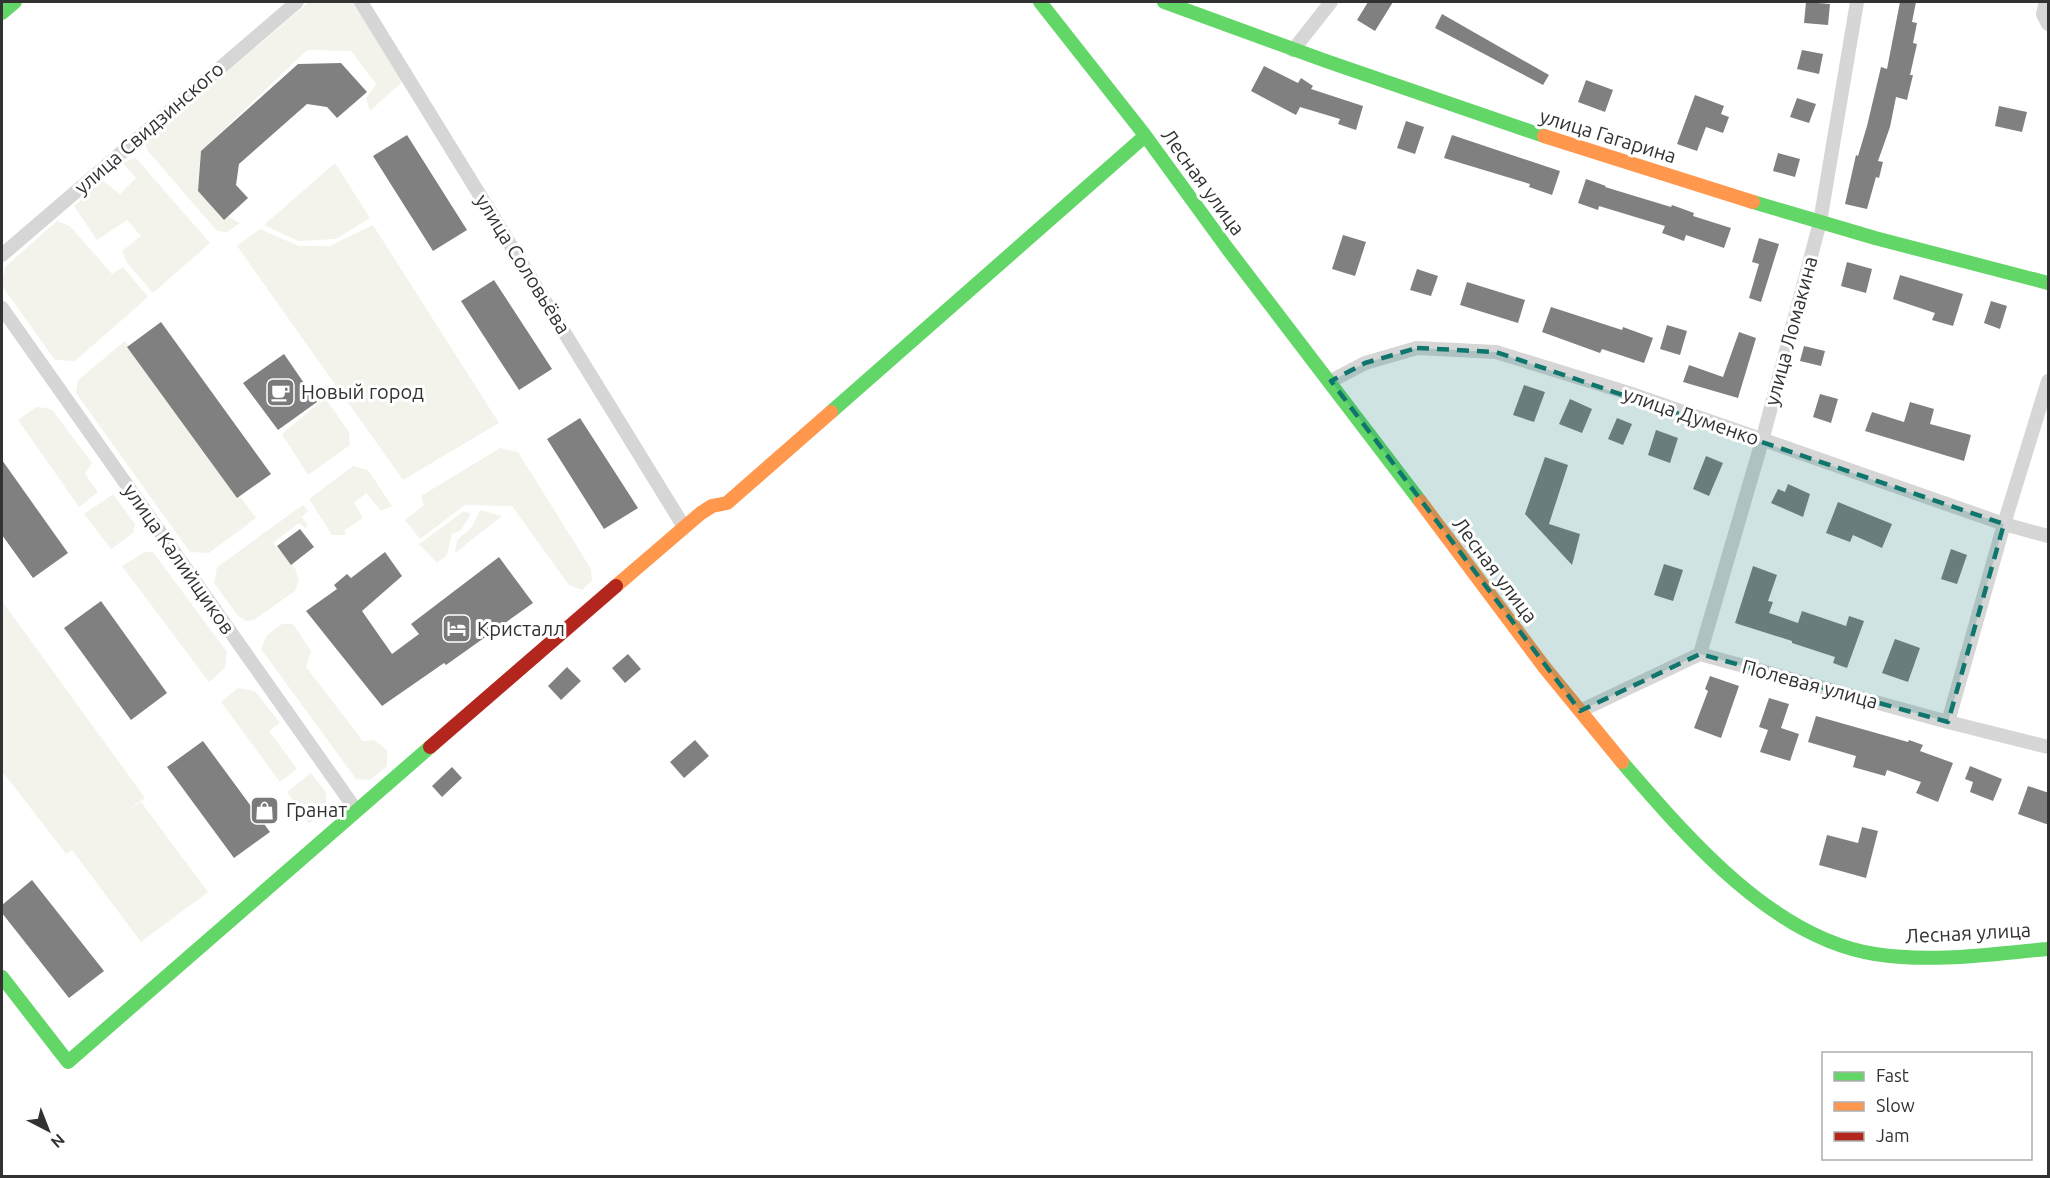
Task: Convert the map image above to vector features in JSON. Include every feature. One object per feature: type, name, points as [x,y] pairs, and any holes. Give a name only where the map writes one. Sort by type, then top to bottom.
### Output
[{"type":"street","points":[[2,13],[15,2]]},
{"type":"street","name":"улица Свидзинского","points":[[2,255],[297,2]]},
{"type":"street","name":"улица Соловьёва","points":[[361,2],[684,527]]},
{"type":"street","name":"Лесная улица","points":[[1041,2],[1604,743],[1691,839],[1774,910],[1820,937],[1837,944],[1906,958],[2049,949]]},
{"type":"street","name":"улица Гагарина","points":[[1164,2],[1293,50],[1541,135],[1820,222],[2049,283]]},
{"type":"street","points":[[1293,50],[1331,2]]},
{"type":"street","name":"улица Ломакина","points":[[1700,654],[1762,441],[1820,222],[1857,2]]},
{"type":"street","points":[[2046,2],[2043,14],[2049,24]]},
{"type":"street","points":[[2,976],[68,1062],[684,527],[711,506],[727,503],[1145,136]]},
{"type":"street","name":"улица Калийщиков","points":[[2,308],[356,810]]},
{"type":"street","name":"улица Думенко","points":[[1331,381],[1365,363],[1417,348],[1496,352],[1635,395],[2004,524],[2049,536]]},
{"type":"street","points":[[1948,722],[2004,524],[2049,381]]},
{"type":"street","points":[[1580,711],[1700,654]]},
{"type":"street","name":"Полевая улица","points":[[1700,654],[1948,722],[2049,747]]},
{"type":"highlighted area","points":[[1417,348],[1496,352],[2004,524],[1948,722],[1700,654],[1580,711],[1331,381],[1365,363]]},
{"type":"shaded area","points":[[309,2],[353,2],[403,81],[370,111],[366,98],[376,84],[351,51],[307,50],[201,151],[198,191],[240,223],[227,232],[217,231],[147,150],[145,142]]},
{"type":"shaded area","points":[[135,157],[210,243],[153,293],[127,263],[122,251],[141,236],[127,220],[97,240],[74,206],[103,181],[120,194],[136,178],[123,163]]},
{"type":"shaded area","points":[[335,163],[370,218],[336,239],[298,241],[264,225]]},
{"type":"shaded area","points":[[57,221],[70,226],[112,274],[123,267],[148,297],[75,361],[55,360],[2,286],[5,267]]},
{"type":"shaded area","points":[[373,225],[499,423],[403,480],[237,246],[260,229],[299,246],[330,246]]},
{"type":"shaded area","points":[[125,341],[256,518],[209,553],[190,552],[76,393],[78,380]]},
{"type":"shaded area","points":[[325,398],[349,432],[350,445],[308,475],[282,434]]},
{"type":"shaded area","points":[[36,407],[53,411],[92,463],[85,474],[98,492],[79,507],[18,420]]},
{"type":"shaded area","points":[[500,448],[518,452],[591,569],[592,581],[582,590],[569,585],[512,506],[465,505],[420,539],[405,520],[424,505],[421,496]]},
{"type":"shaded area","points":[[353,466],[368,470],[392,506],[381,511],[366,493],[354,503],[363,518],[345,530],[345,535],[332,535],[309,499]]},
{"type":"shaded area","points":[[113,494],[135,524],[133,533],[111,549],[84,514]]},
{"type":"shaded area","points":[[303,505],[308,511],[302,517],[308,525],[305,528],[299,523],[273,543],[295,568],[299,581],[295,591],[254,620],[246,621],[238,616],[214,583],[217,567]]},
{"type":"shaded area","points":[[480,510],[502,516],[455,553],[457,540],[472,527]]},
{"type":"shaded area","points":[[464,511],[471,514],[461,530],[452,534],[447,555],[437,563],[419,544]]},
{"type":"shaded area","points":[[145,552],[153,552],[227,652],[225,668],[209,682],[122,566]]},
{"type":"shaded area","points":[[2,601],[145,798],[119,816],[141,802],[208,892],[141,942],[72,850],[66,854],[2,771]]},
{"type":"shaded area","points":[[282,624],[293,624],[311,651],[306,667],[363,741],[374,740],[387,750],[387,766],[370,780],[356,779],[261,649],[267,635]]},
{"type":"shaded area","points":[[238,688],[255,691],[280,723],[269,731],[297,769],[280,782],[221,702]]},
{"type":"shaded area","points":[[311,773],[326,792],[326,809],[309,824],[287,792]]},
{"type":"building","points":[[1368,2],[1393,2],[1375,31],[1357,20]]},
{"type":"building","points":[[1806,2],[1830,4],[1828,25],[1804,23]]},
{"type":"building","points":[[1900,2],[1916,2],[1912,22],[1917,23],[1913,43],[1917,44],[1910,75],[1913,75],[1907,100],[1896,97],[1890,127],[1878,161],[1883,162],[1879,178],[1876,177],[1867,209],[1845,204],[1856,155],[1858,156],[1867,126],[1881,67],[1887,69]]},
{"type":"building","points":[[1442,14],[1549,75],[1543,85],[1435,28]]},
{"type":"building","points":[[1802,50],[1823,54],[1819,74],[1797,69]]},
{"type":"building","points":[[341,63],[367,92],[337,118],[327,107],[307,104],[239,164],[236,185],[248,198],[224,220],[198,191],[201,151],[298,64]]},
{"type":"building","points":[[1264,66],[1298,83],[1301,78],[1313,86],[1311,89],[1363,106],[1356,130],[1338,124],[1340,119],[1300,107],[1296,115],[1251,91]]},
{"type":"building","points":[[1586,80],[1613,90],[1605,112],[1578,102]]},
{"type":"building","points":[[1695,95],[1724,106],[1721,114],[1729,117],[1723,133],[1706,127],[1697,151],[1677,144]]},
{"type":"building","points":[[1797,98],[1816,104],[1809,123],[1790,117]]},
{"type":"building","points":[[1999,106],[2027,112],[2022,132],[1995,126]]},
{"type":"building","points":[[1406,121],[1424,127],[1415,154],[1397,148]]},
{"type":"building","points":[[407,135],[467,230],[433,251],[373,156]]},
{"type":"building","points":[[1452,135],[1560,171],[1552,195],[1529,187],[1530,184],[1444,158]]},
{"type":"building","points":[[1778,153],[1800,159],[1795,177],[1773,171]]},
{"type":"building","points":[[1586,179],[1671,207],[1672,205],[1694,213],[1693,216],[1731,228],[1724,248],[1686,235],[1684,241],[1662,233],[1665,226],[1599,206],[1598,210],[1578,203]]},
{"type":"building","points":[[1343,235],[1366,242],[1355,276],[1332,269]]},
{"type":"building","points":[[1759,238],[1779,244],[1761,302],[1749,298],[1759,264],[1752,262]]},
{"type":"building","points":[[1847,262],[1872,269],[1866,293],[1841,286]]},
{"type":"building","points":[[1417,269],[1438,276],[1431,296],[1410,290]]},
{"type":"building","points":[[1900,275],[1963,294],[1953,326],[1932,320],[1935,313],[1893,299]]},
{"type":"building","points":[[494,280],[552,369],[519,390],[461,301]]},
{"type":"building","points":[[1467,282],[1525,300],[1518,323],[1460,305]]},
{"type":"building","points":[[1991,301],[2007,306],[2000,329],[1984,323]]},
{"type":"building","points":[[1551,307],[1622,330],[1623,327],[1653,338],[1644,363],[1602,349],[1600,353],[1542,332]]},
{"type":"building","points":[[161,322],[271,474],[237,498],[127,347]]},
{"type":"building","points":[[1667,325],[1687,331],[1680,355],[1660,349]]},
{"type":"building","points":[[1739,332],[1756,338],[1738,398],[1683,382],[1689,365],[1723,377]]},
{"type":"building","points":[[1804,346],[1825,351],[1821,366],[1800,361]]},
{"type":"building","name":"Новый город","points":[[284,354],[317,402],[278,430],[243,383]]},
{"type":"building","points":[[1524,385],[1545,392],[1534,422],[1513,415]]},
{"type":"building","points":[[1820,394],[1838,399],[1831,423],[1813,417]]},
{"type":"building","points":[[1570,399],[1592,409],[1582,433],[1559,424]]},
{"type":"building","points":[[1910,402],[1934,409],[1930,424],[1971,435],[1964,461],[1865,431],[1872,412],[1904,422]]},
{"type":"building","points":[[580,418],[638,508],[604,529],[547,439]]},
{"type":"building","points":[[1617,418],[1632,424],[1623,445],[1608,439]]},
{"type":"building","points":[[1656,430],[1678,438],[1670,463],[1648,455]]},
{"type":"building","points":[[1706,456],[1723,463],[1709,496],[1693,489]]},
{"type":"building","points":[[1545,457],[1568,465],[1549,524],[1580,534],[1572,565],[1525,514]]},
{"type":"building","points":[[2,460],[68,553],[33,578],[2,535]]},
{"type":"building","points":[[1788,484],[1810,494],[1803,517],[1771,503],[1778,489],[1785,492]]},
{"type":"building","points":[[1838,502],[1892,524],[1882,548],[1853,535],[1850,542],[1826,533]]},
{"type":"building","points":[[300,529],[314,547],[291,565],[277,546]]},
{"type":"building","points":[[1951,549],[1967,555],[1957,584],[1941,579]]},
{"type":"building","name":"Кристалл","points":[[385,552],[402,576],[362,611],[392,654],[419,634],[411,624],[499,557],[533,603],[446,665],[444,663],[382,706],[306,611],[337,589],[334,585],[347,574],[351,578]]},
{"type":"building","points":[[1664,564],[1683,570],[1673,601],[1654,595]]},
{"type":"building","points":[[1753,566],[1777,575],[1768,601],[1773,602],[1769,613],[1798,623],[1802,611],[1846,626],[1849,616],[1864,621],[1847,668],[1833,663],[1835,657],[1735,623]]},
{"type":"building","points":[[101,601],[167,693],[131,720],[64,628]]},
{"type":"building","points":[[1895,639],[1920,648],[1908,682],[1882,673]]},
{"type":"building","points":[[628,654],[641,669],[625,683],[612,668]]},
{"type":"building","points":[[567,667],[581,681],[561,700],[548,686]]},
{"type":"building","points":[[1710,676],[1739,686],[1721,738],[1694,728],[1708,691],[1705,689]]},
{"type":"building","points":[[1769,698],[1789,704],[1781,728],[1799,734],[1790,761],[1760,752],[1768,730],[1759,727]]},
{"type":"building","points":[[1816,716],[1908,742],[1909,740],[1923,745],[1920,751],[1953,763],[1938,802],[1916,793],[1921,782],[1887,770],[1885,776],[1853,767],[1856,756],[1808,742]]},
{"type":"building","points":[[695,740],[709,756],[684,778],[670,762]]},
{"type":"building","points":[[203,741],[270,832],[234,858],[167,767]]},
{"type":"building","points":[[1970,766],[2002,779],[1993,801],[1970,792],[1973,782],[1965,779]]},
{"type":"building","points":[[452,767],[462,778],[442,797],[432,786]]},
{"type":"building","points":[[2028,786],[2049,793],[2049,825],[2018,814]]},
{"type":"building","points":[[1862,827],[1878,831],[1866,878],[1819,865],[1827,835],[1858,843]]},
{"type":"building","points":[[32,880],[104,971],[69,998],[2,913],[2,905]]},
{"type":"traffic: fast","points":[[2,13],[15,2]]},
{"type":"traffic: fast","points":[[1040,2],[1144,134],[1227,248],[1420,501]]},
{"type":"traffic: fast","points":[[1164,2],[1544,136]]},
{"type":"traffic: fast","points":[[831,412],[1145,136]]},
{"type":"traffic: fast","points":[[1753,202],[1875,238],[2048,283]]},
{"type":"traffic: fast","points":[[2,977],[68,1062],[430,747]]},
{"type":"traffic: fast","points":[[1622,762],[1674,821],[1734,880],[1767,906],[1801,928],[1837,944],[1875,954],[1918,958],[1962,957],[2048,949]]},
{"type":"traffic: slow","points":[[1544,136],[1753,202]]},
{"type":"traffic: slow","points":[[616,586],[701,513],[712,506],[727,503],[831,412]]},
{"type":"traffic: slow","points":[[1420,501],[1545,668],[1622,762]]},
{"type":"traffic: jam","points":[[430,747],[616,586]]},
{"type":"place","name":"Новый город","points":[[280,392]]},
{"type":"place","name":"Кристалл","points":[[456,629]]},
{"type":"place","name":"Гранат","points":[[265,810]]}]
